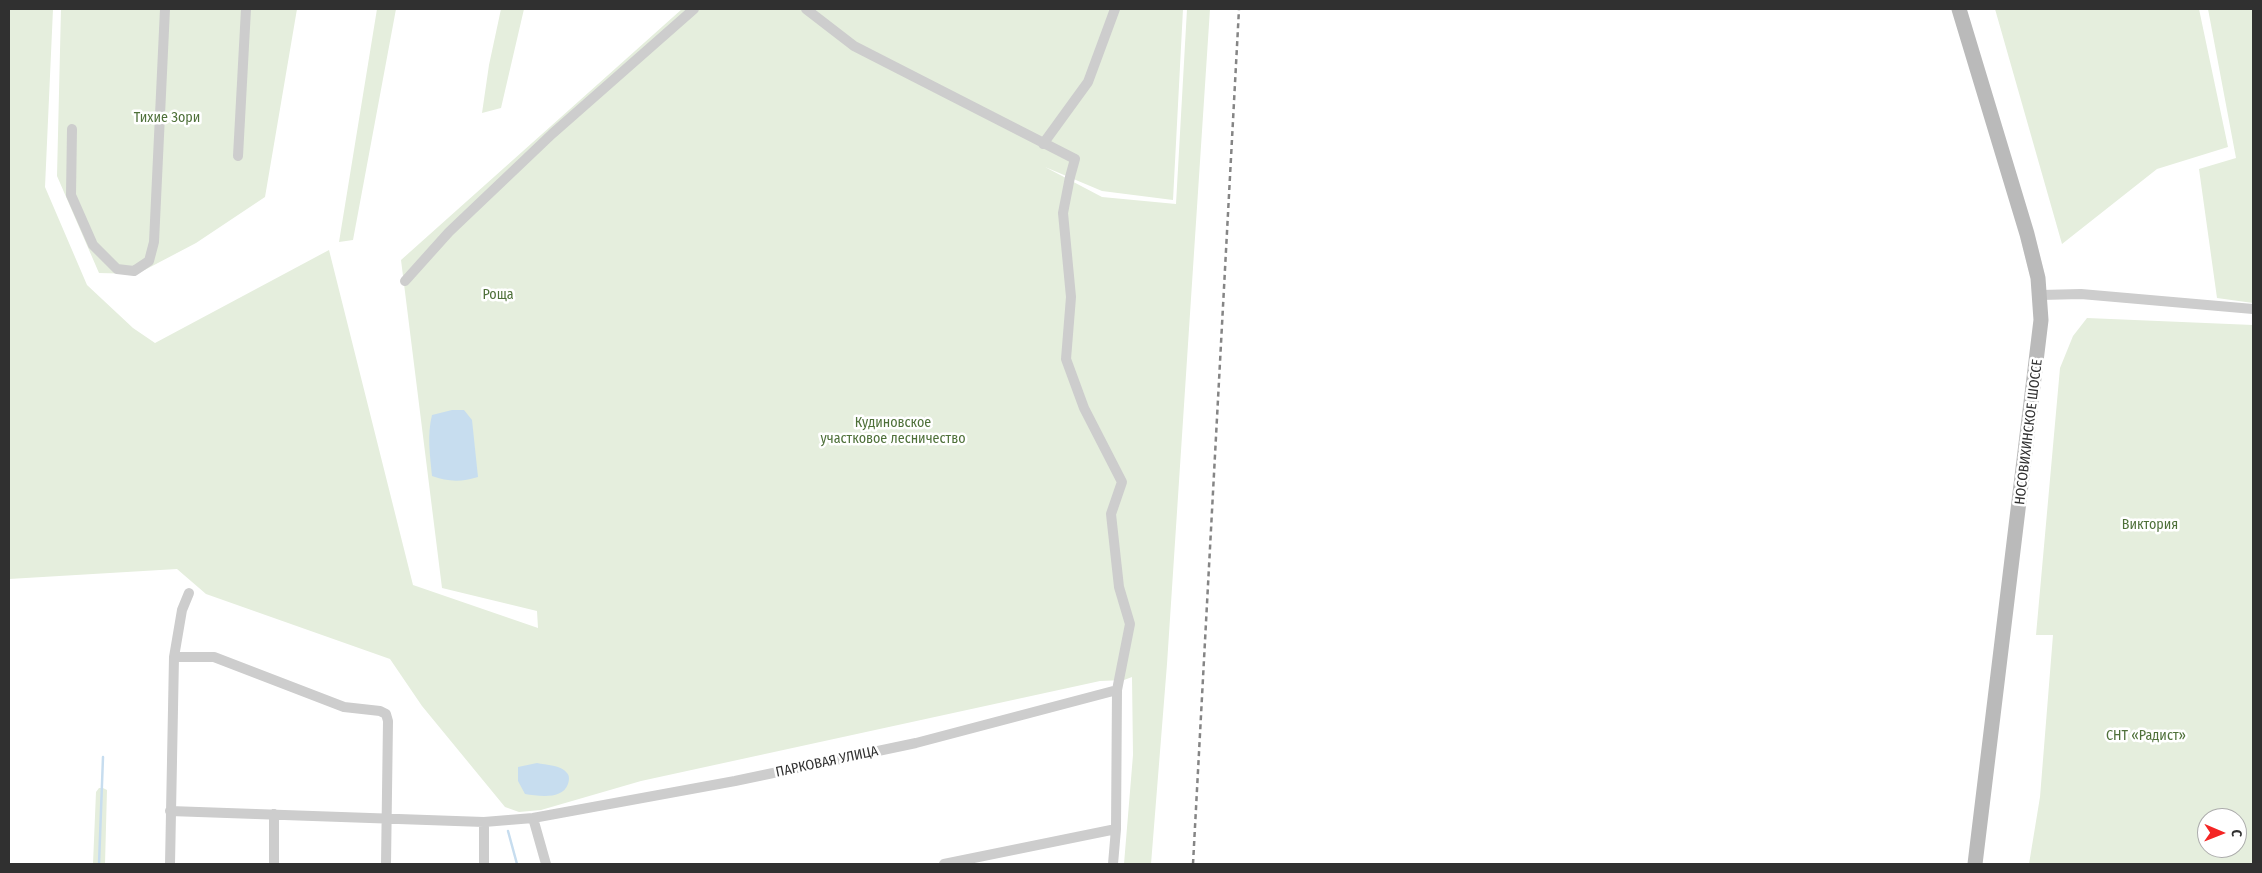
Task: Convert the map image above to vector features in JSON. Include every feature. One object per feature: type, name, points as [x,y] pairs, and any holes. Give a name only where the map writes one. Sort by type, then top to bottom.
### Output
[{"type":"main road","name":"НОСОВИХИНСКОЕ ШОССЕ","points":[[1959,9],[2027,234],[2041,294],[2038,359],[1975,864]]},
{"type":"street","points":[[72,129],[71,195],[74,203],[93,245],[117,269],[134,271],[149,261],[154,242],[165,9]]},
{"type":"street","points":[[238,156],[246,9]]},
{"type":"street","points":[[405,281],[449,232],[552,134],[694,9]]},
{"type":"street","points":[[806,9],[854,46],[1075,159],[1063,213],[1071,297],[1066,360],[1084,408],[1122,482],[1111,514],[1119,586],[1130,624],[1117,690],[1116,829],[1113,864]]},
{"type":"street","points":[[1043,144],[1088,82],[1115,9]]},
{"type":"street","points":[[2041,294],[2081,294],[2253,309]]},
{"type":"street","points":[[170,864],[174,657],[178,625],[189,593]]},
{"type":"street","points":[[174,657],[214,657],[344,707],[380,711],[386,714],[388,721],[386,864]]},
{"type":"street","name":"ПАРКОВАЯ УЛИЦА","points":[[170,811],[387,817],[484,822],[533,818],[735,781],[916,743],[1117,690]]},
{"type":"street","points":[[274,814],[274,864]]},
{"type":"street","points":[[533,818],[546,864]]},
{"type":"street","points":[[484,822],[484,864]]},
{"type":"street","points":[[944,864],[1116,829]]},
{"type":"green space","name":"Кудиновское участковое лесничество","points":[[9,9],[53,9],[45,187],[87,285],[133,328],[155,343],[329,250],[413,585],[538,628],[537,611],[442,588],[401,260],[682,9],[1183,9],[1173,200],[1102,191],[1045,167],[1102,197],[1176,204],[1187,9],[1210,9],[1167,664],[1151,864],[1124,864],[1133,755],[1132,677],[1124,680],[1100,681],[641,781],[541,810],[519,812],[505,807],[422,706],[390,659],[206,594],[177,569],[9,579]]},
{"type":"green space","name":"Тихие Зори","points":[[61,9],[297,9],[265,197],[196,243],[137,274],[99,273],[57,176]]},
{"type":"green space","points":[[377,9],[396,9],[353,240],[339,242]]},
{"type":"green space","points":[[501,9],[524,9],[501,108],[482,113],[489,65]]},
{"type":"green space","points":[[1995,9],[2199,9],[2228,147],[2157,169],[2062,244]]},
{"type":"green space","points":[[2208,9],[2253,9],[2253,303],[2217,298],[2199,169],[2236,158]]},
{"type":"green space","points":[[2087,318],[2253,325],[2253,864],[2029,864],[2040,797],[2053,635],[2036,635],[2060,368],[2073,336]]},
{"type":"green space","points":[[99,788],[107,790],[105,864],[93,864],[96,792]]},
{"type":"water","points":[[452,410],[464,410],[472,420],[478,477],[455,481],[432,476],[429,438],[432,415]]},
{"type":"water","points":[[537,763],[557,767],[568,774],[568,784],[561,793],[550,796],[525,794],[518,781],[518,767]]},
{"type":"waterway","points":[[99,864],[103,757]]},
{"type":"waterway","points":[[508,831],[517,864]]},
{"type":"railway","points":[[1193,864],[1239,9]]},
{"type":"park label","name":"Роща","points":[[498,295]]},
{"type":"park label","name":"Виктория","points":[[2150,525]]},
{"type":"park label","name":"СНТ «Радист»","points":[[2146,736]]}]
